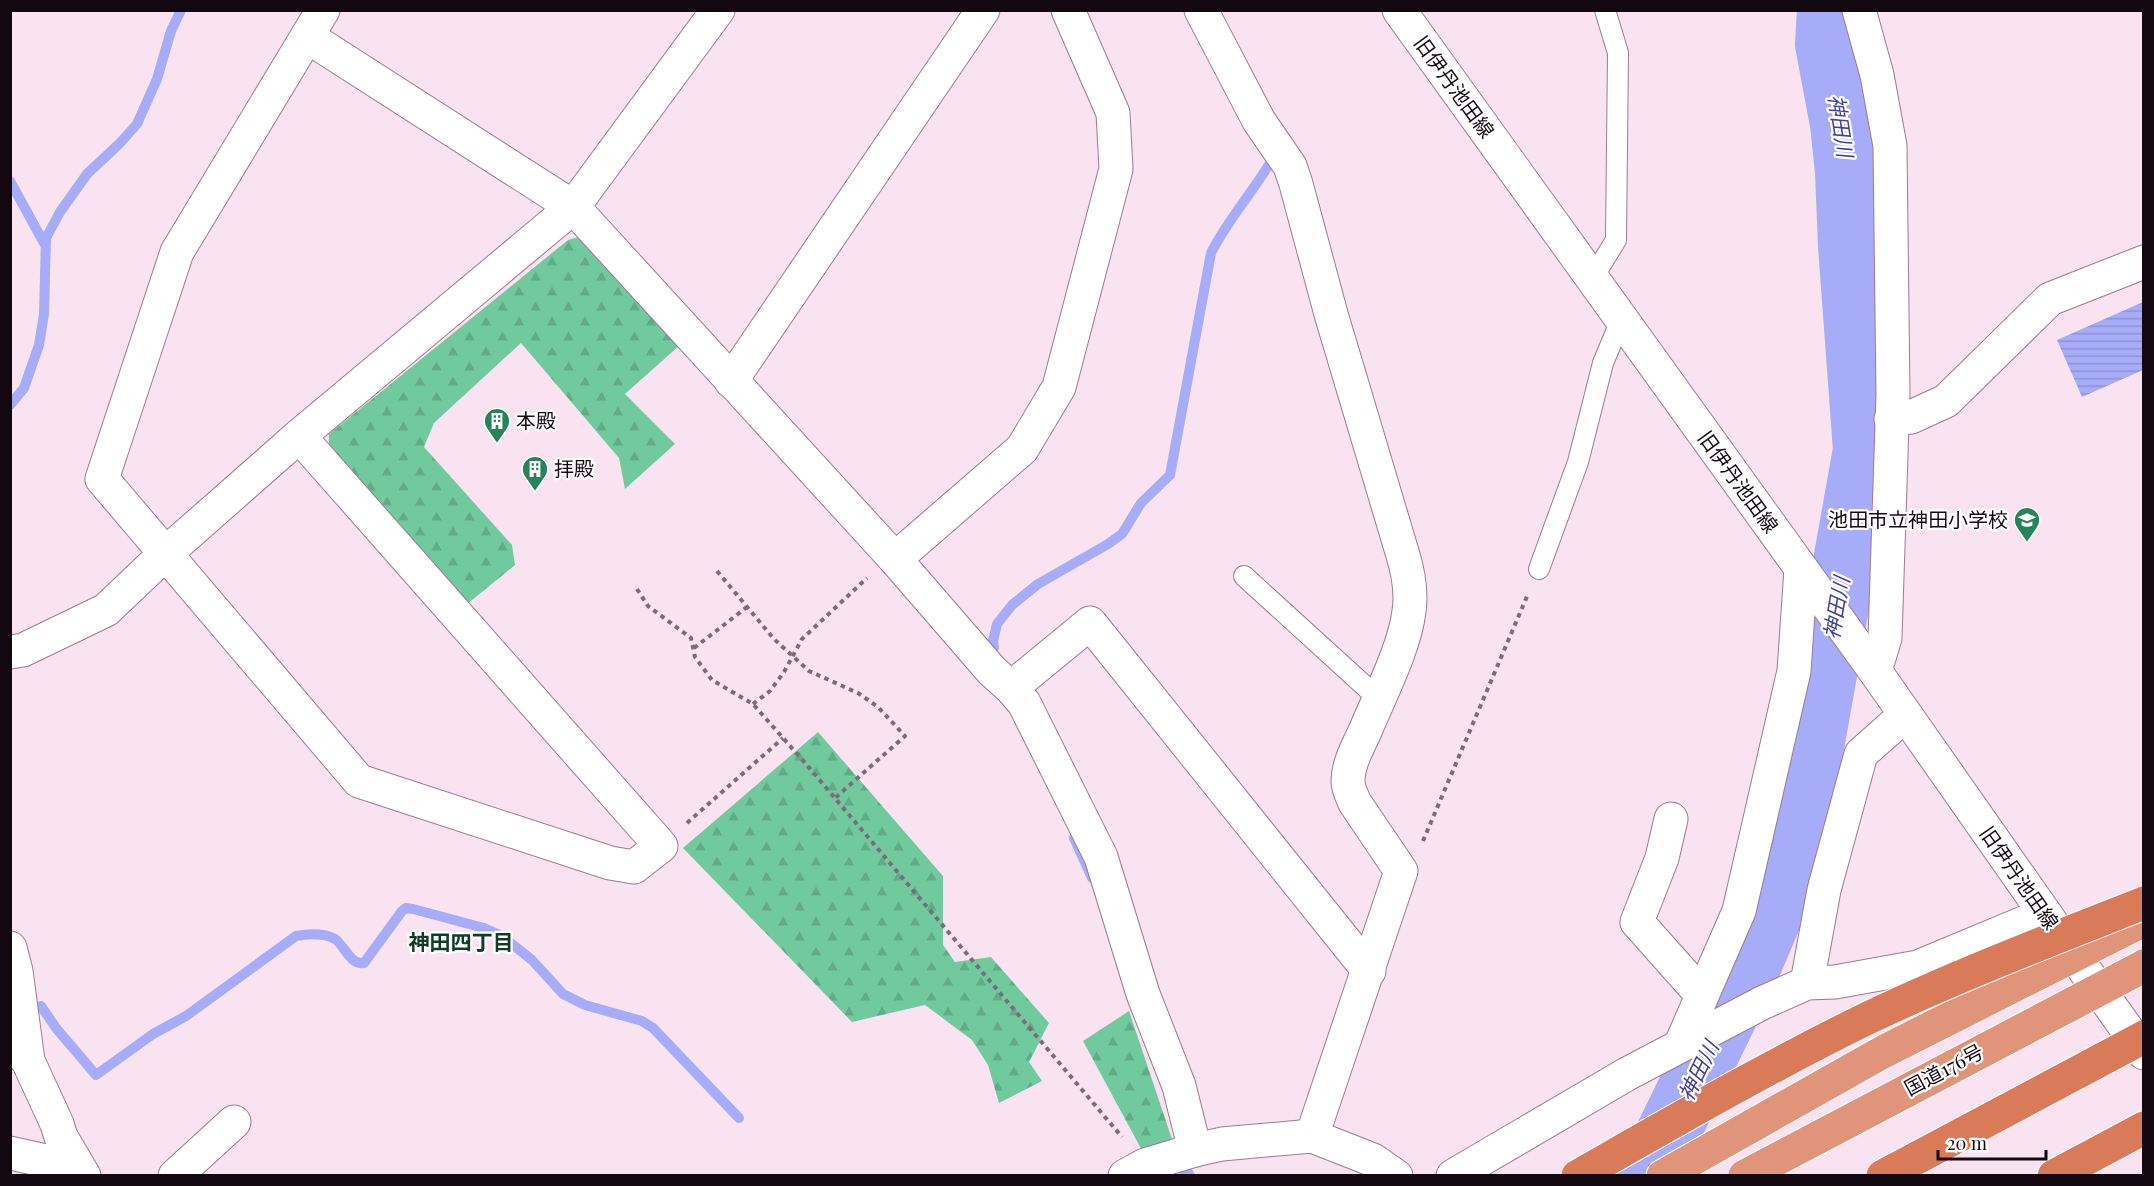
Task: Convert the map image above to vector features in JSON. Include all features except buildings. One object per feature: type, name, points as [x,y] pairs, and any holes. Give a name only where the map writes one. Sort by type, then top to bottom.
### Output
[{"type":"highway","points":[[1578,1176],[1757,1075],[1867,1019],[1985,966],[2144,903]]},
{"type":"highway","points":[[1663,1176],[1883,1052],[2144,920]]},
{"type":"highway","name":"国道176号","points":[[1745,1176],[2144,966]]},
{"type":"highway","points":[[1883,1176],[2144,1036]]},
{"type":"highway","points":[[2054,1176],[2144,1128]]},
{"type":"street","points":[[10,652],[23,650],[105,610],[299,436],[573,207],[718,10]]},
{"type":"street","points":[[731,381],[983,10]]},
{"type":"street","points":[[895,559],[1022,449],[1059,387],[1116,169],[1113,113],[1068,10]]},
{"type":"street","points":[[1201,10],[1259,121],[1290,166],[1331,314],[1407,569],[1409,612],[1389,676],[1354,755],[1348,781],[1350,794],[1355,803],[1401,871],[1312,1136]]},
{"type":"street","name":"旧伊丹池田線","points":[[1399,10],[1866,659],[2144,1053]]},
{"type":"street","points":[[1859,10],[1877,75],[1890,146],[1893,311],[1893,394],[1885,638],[1866,659]]},
{"type":"street","points":[[299,436],[662,846],[634,867],[610,863],[359,781],[102,479],[177,252],[315,24],[573,207],[895,559],[992,671],[1011,687],[1024,703],[1101,857],[1143,994],[1179,1086],[1195,1150]]},
{"type":"street","points":[[1891,419],[1911,417],[1946,401],[2050,299],[2144,262]]},
{"type":"street","points":[[1689,1040],[1701,995],[1739,911],[1794,671],[1808,579]]},
{"type":"street","points":[[1011,687],[1090,623],[1369,971]]},
{"type":"street","points":[[1807,983],[1824,890],[1861,754],[1905,715]]},
{"type":"street","points":[[1671,819],[1662,858],[1637,922],[1701,995]]},
{"type":"street","points":[[1453,1176],[1689,1040],[1807,983],[1835,982],[1918,967],[2045,914]]},
{"type":"street","points":[[10,948],[16,971],[19,1051],[57,1124],[61,1137],[84,1176]]},
{"type":"street","points":[[175,1176],[234,1122]]},
{"type":"street","points":[[1135,1170],[1195,1150],[1222,1144],[1312,1136],[1373,1160],[1396,1176]]},
{"type":"street","points":[[10,1153],[51,1162],[80,1176]]},
{"type":"lane","points":[[1592,279],[1616,240],[1618,53],[1605,10]]},
{"type":"lane","points":[[1539,569],[1578,462],[1603,363],[1621,320]]},
{"type":"lane","points":[[1244,576],[1379,699]]},
{"type":"path","points":[[753,704],[770,691],[784,672],[802,639],[868,576],[895,559]]},
{"type":"path","points":[[1401,871],[1414,862],[1539,569]]},
{"type":"path","points":[[717,572],[774,639],[809,671],[858,693],[878,707],[905,736],[835,798]]},
{"type":"path","points":[[637,589],[648,606],[691,638],[695,657],[712,680],[753,704],[835,798],[1135,1170]]},
{"type":"path","points":[[693,648],[747,607]]},
{"type":"path","points":[[662,846],[783,738]]},
{"type":"green space","points":[[582,236],[680,345],[625,394],[675,444],[625,489],[619,458],[521,343],[434,423],[424,447],[512,545],[515,565],[466,605],[329,450],[329,434],[568,240]]},
{"type":"green space","points":[[818,732],[943,876],[943,945],[955,962],[991,957],[1049,1023],[1029,1062],[1042,1081],[999,1103],[988,1065],[972,1040],[925,1005],[852,1022],[683,848]]},
{"type":"green space","points":[[1129,1011],[1174,1145],[1145,1156],[1083,1041]]},
{"type":"water","points":[[2143,302],[2143,370],[2082,397],[2057,340]]},
{"type":"waterway","points":[[10,405],[24,388],[39,345],[44,314],[46,238],[60,212],[87,174],[137,124],[157,79],[171,31],[181,10]]},
{"type":"waterway","name":"神田川","points":[[1647,1176],[1744,978],[1770,917],[1795,842],[1865,450],[1847,172],[1842,124],[1827,44],[1829,10]]},
{"type":"waterway","points":[[994,648],[993,641],[997,624],[1012,605],[1038,584],[1122,534],[1141,503],[1170,475],[1211,253],[1225,228],[1273,158]]},
{"type":"waterway","points":[[10,181],[44,243]]},
{"type":"waterway","points":[[1074,838],[1092,878]]},
{"type":"waterway","points":[[41,1006],[56,1028],[96,1075],[153,1034],[186,1016],[296,936],[316,934],[331,937],[339,942],[355,961],[364,963],[402,911],[406,908],[413,909],[484,928],[502,936],[532,960],[563,994],[585,1005],[642,1021],[653,1028],[739,1118]]},
{"type":"waterway","points":[[1184,1171],[1187,1170],[1190,1176]]},
{"type":"place","name":"本殿","points":[[497,444]]},
{"type":"place","name":"拝殿","points":[[535,492]]},
{"type":"place","name":"池田市立神田小学校","points":[[2027,543]]},
{"type":"district","name":"神田四丁目","points":[[461,943]]}]
